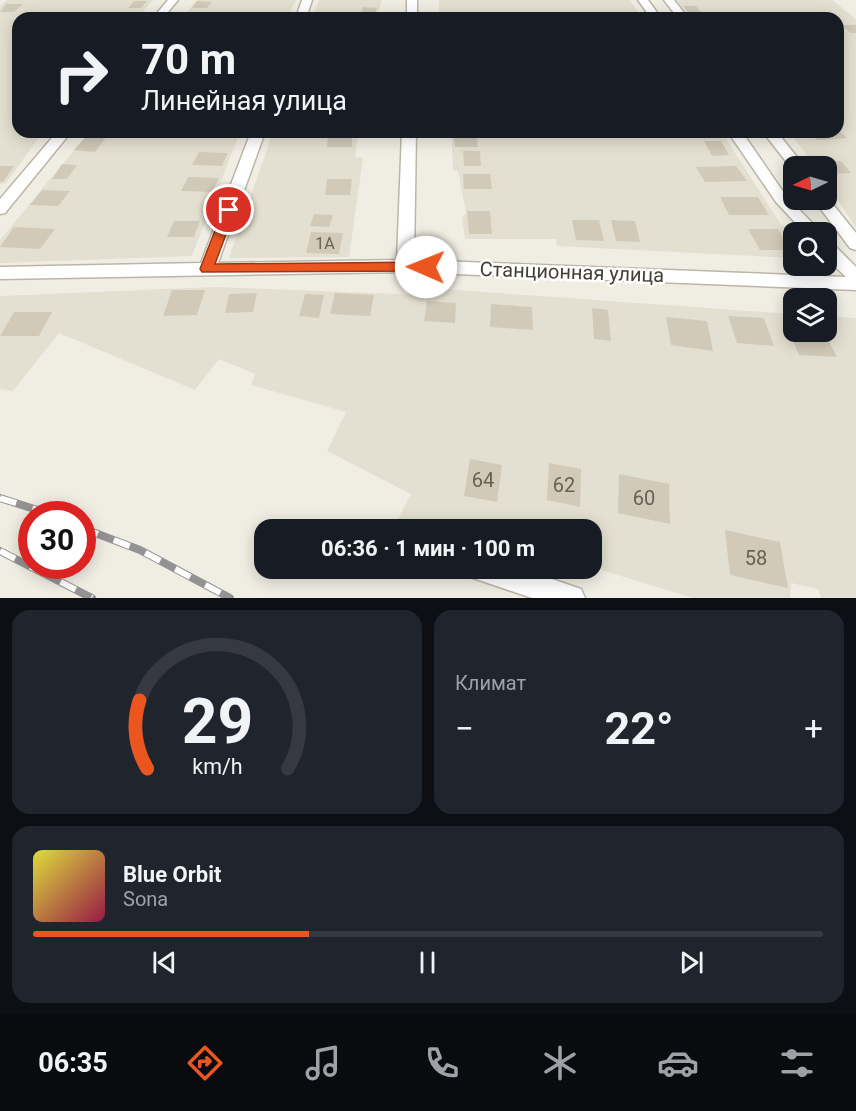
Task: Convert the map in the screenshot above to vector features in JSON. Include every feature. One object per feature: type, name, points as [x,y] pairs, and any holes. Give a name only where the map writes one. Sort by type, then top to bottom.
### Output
[{"type":"street","points":[[163,12],[173,0]]},
{"type":"street","points":[[669,0],[678,12]]},
{"type":"street","points":[[0,209],[59,138]]},
{"type":"street","points":[[207,269],[256,138]]},
{"type":"street","points":[[405,266],[409,138]]},
{"type":"street","points":[[739,138],[781,199],[803,222]]},
{"type":"street","points":[[775,138],[788,156]]},
{"type":"street","points":[[830,210],[856,244]]},
{"type":"street","points":[[837,258],[856,276]]},
{"type":"street","name":"Станционная улица","points":[[0,273],[405,266],[588,271],[856,284]]},
{"type":"street","points":[[512,579],[572,598]]},
{"type":"shaded area","points":[[7,0],[153,0],[142,12],[12,12],[12,138],[39,138],[6,183],[0,184],[0,6]]},
{"type":"shaded area","points":[[197,0],[296,0],[290,12],[187,12]]},
{"type":"shaded area","points":[[319,0],[382,0],[379,12],[314,12]]},
{"type":"shaded area","points":[[439,0],[630,0],[638,12],[439,12]]},
{"type":"shaded area","points":[[677,0],[832,0],[856,19],[856,228],[837,199],[837,156],[807,156],[794,138],[844,138],[844,12],[686,12]]},
{"type":"shaded area","points":[[84,138],[238,138],[192,256],[0,263],[0,240]]},
{"type":"shaded area","points":[[271,138],[357,138],[355,157],[363,158],[349,257],[229,258]]},
{"type":"shaded area","points":[[451,138],[726,139],[783,226],[783,257],[557,246],[556,239],[465,239],[462,218],[466,213],[458,171],[453,170]]},
{"type":"shaded area","points":[[215,287],[427,295],[428,288],[783,313],[783,342],[837,342],[837,317],[856,318],[856,598],[821,598],[818,589],[791,583],[790,598],[693,598],[602,570],[602,519],[398,519],[411,494],[327,451],[346,412],[251,385],[255,374],[219,359],[195,390],[59,333],[13,391],[0,389],[0,296]]},
{"type":"building","points":[[134,1],[147,1],[141,8],[128,8]]},
{"type":"building","points":[[197,1],[212,2],[207,8],[192,8]]},
{"type":"building","points":[[6,4],[23,4],[14,12],[0,12]]},
{"type":"building","points":[[683,6],[696,6],[701,12],[688,12]]},
{"type":"building","points":[[363,7],[377,8],[376,12],[362,12]]},
{"type":"building","points":[[844,25],[856,25],[856,33],[851,33]]},
{"type":"building","points":[[844,135],[847,138],[817,140],[815,138],[844,138]]},
{"type":"building","points":[[84,138],[106,138],[95,152],[74,150]]},
{"type":"building","points":[[328,138],[352,138],[352,147],[327,147]]},
{"type":"building","points":[[454,138],[477,138],[478,147],[455,147]]},
{"type":"building","points":[[704,141],[721,141],[729,155],[712,156]]},
{"type":"building","points":[[463,151],[480,151],[481,166],[464,166]]},
{"type":"building","points":[[199,152],[228,153],[222,166],[192,165]]},
{"type":"building","points":[[837,161],[841,161],[851,173],[837,174]]},
{"type":"building","points":[[62,164],[77,165],[67,179],[52,179]]},
{"type":"building","points":[[0,166],[14,166],[3,182],[0,182]]},
{"type":"building","points":[[736,166],[747,181],[705,182],[696,167]]},
{"type":"building","points":[[463,174],[490,174],[492,189],[464,189]]},
{"type":"building","points":[[188,177],[219,178],[212,192],[181,191]]},
{"type":"building","points":[[327,179],[352,179],[350,195],[325,195]]},
{"type":"building","points":[[42,190],[70,191],[58,206],[30,205]]},
{"type":"building","points":[[720,197],[758,197],[769,215],[729,215]]},
{"type":"building","points":[[467,211],[490,211],[492,234],[469,234]]},
{"type":"building","points":[[314,214],[333,215],[329,227],[310,226]]},
{"type":"building","points":[[572,220],[599,220],[604,241],[576,240]]},
{"type":"building","points":[[611,220],[635,221],[640,242],[616,241]]},
{"type":"building","points":[[174,221],[200,221],[194,237],[167,237]]},
{"type":"building","points":[[14,227],[55,229],[40,249],[0,247]]},
{"type":"building","points":[[748,229],[778,229],[783,238],[783,250],[760,250]]},
{"type":"building","points":[[311,232],[343,233],[339,254],[306,253]]},
{"type":"building","points":[[172,290],[205,290],[197,315],[163,316]]},
{"type":"building","points":[[257,293],[253,312],[225,313],[229,294]]},
{"type":"building","points":[[335,293],[374,295],[370,316],[330,314]]},
{"type":"building","points":[[305,294],[324,295],[319,318],[299,316]]},
{"type":"building","points":[[427,301],[456,303],[455,323],[424,321]]},
{"type":"building","points":[[491,304],[532,307],[533,330],[490,327]]},
{"type":"building","points":[[592,308],[608,310],[611,341],[594,339]]},
{"type":"building","points":[[14,312],[52,312],[39,336],[0,336]]},
{"type":"building","points":[[728,316],[764,318],[774,346],[737,343]]},
{"type":"building","points":[[666,317],[707,321],[713,351],[671,345]]},
{"type":"building","points":[[793,342],[829,342],[837,357],[799,355]]},
{"type":"building","points":[[470,459],[502,465],[497,502],[464,496]]},
{"type":"building","points":[[549,463],[581,469],[580,507],[547,500]]},
{"type":"building","points":[[619,474],[669,484],[670,524],[618,513]]},
{"type":"building","points":[[725,530],[780,542],[788,588],[730,575]]},
{"type":"railway","points":[[0,498],[18,504]]},
{"type":"railway","points":[[96,533],[140,550],[230,598]]},
{"type":"railway","points":[[0,551],[92,598]]},
{"type":"route","points":[[229,210],[207,269],[426,267]]}]
